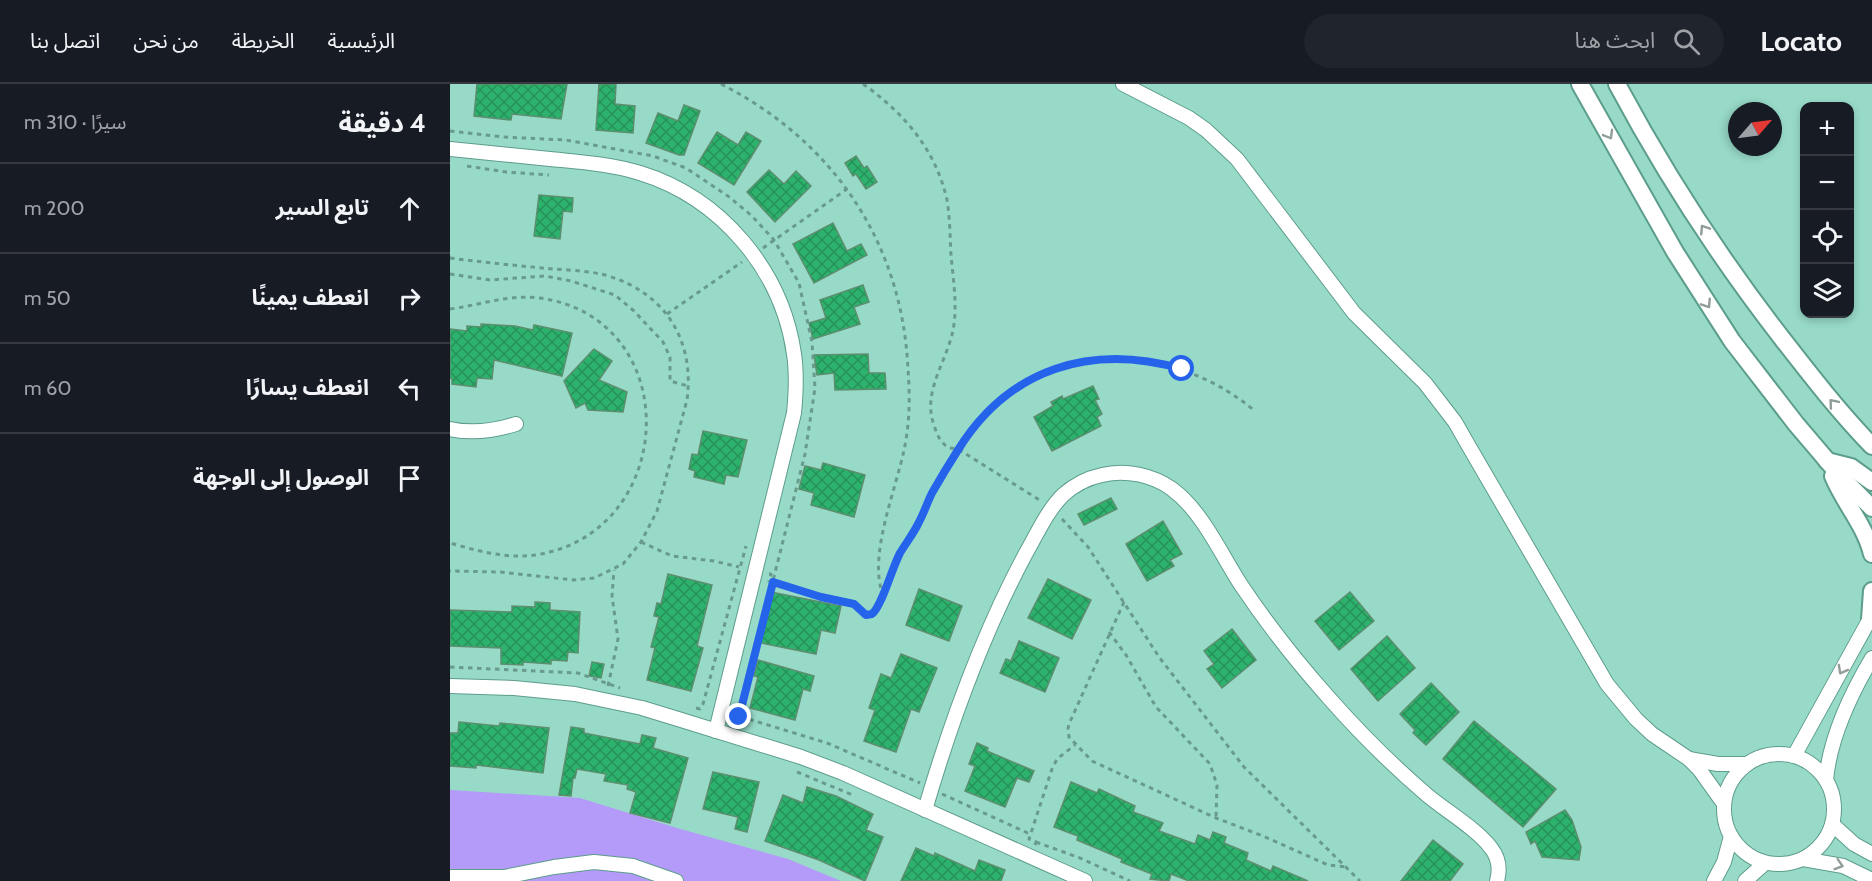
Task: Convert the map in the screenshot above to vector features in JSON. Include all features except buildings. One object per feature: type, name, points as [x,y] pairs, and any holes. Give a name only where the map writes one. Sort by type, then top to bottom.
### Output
[{"type":"street","points":[[1123,84],[1189,118],[1222,144],[1254,179],[1354,313],[1425,383],[1463,436],[1607,684],[1636,719],[1652,734],[1689,759],[1708,780],[1724,804]]},
{"type":"street","points":[[1580,84],[1702,297],[1763,383],[1827,461],[1872,508]]},
{"type":"street","points":[[1617,84],[1674,183],[1719,252],[1802,365],[1865,434],[1872,446]]},
{"type":"street","points":[[450,149],[609,166],[639,173],[666,183],[696,199],[722,219],[754,254],[776,294],[788,324],[794,354],[796,385],[789,438],[716,731]]},
{"type":"street","points":[[450,429],[466,432],[488,431],[516,424]]},
{"type":"street","points":[[1827,461],[1844,463],[1872,482]]},
{"type":"street","points":[[1827,461],[1845,501],[1865,533],[1872,554]]},
{"type":"street","points":[[925,810],[964,689],[988,631],[1015,574],[1052,508],[1068,491],[1088,479],[1118,473],[1136,474],[1170,487],[1185,499],[1270,625],[1328,698],[1393,764],[1490,846],[1498,862],[1497,881]]},
{"type":"street","points":[[1794,756],[1871,617],[1872,591]]},
{"type":"street","points":[[1826,780],[1833,740],[1850,700],[1872,658]]},
{"type":"street","points":[[450,686],[545,691],[606,700],[642,708],[734,736],[843,773],[1085,881]]},
{"type":"street","points":[[1689,759],[1718,764],[1747,764],[1770,754],[1794,756],[1812,765],[1826,780],[1834,802],[1832,825],[1821,845],[1803,859],[1784,864],[1765,863],[1745,853],[1731,836],[1726,826],[1724,804],[1731,782],[1747,764]]},
{"type":"street","points":[[1832,825],[1854,844],[1872,854]]},
{"type":"street","points":[[1714,881],[1724,862],[1731,836]]},
{"type":"street","points":[[1803,859],[1843,866],[1872,880]]},
{"type":"street","points":[[450,877],[504,877],[594,862],[633,866],[676,881]]},
{"type":"street","points":[[1745,881],[1765,863]]},
{"type":"path","points":[[721,84],[767,110],[789,126],[824,160],[847,189],[865,219],[882,253],[896,293],[907,337],[909,412],[904,449],[892,493],[878,562],[882,593]]},
{"type":"path","points":[[450,131],[503,137],[566,140],[653,156],[686,168],[728,196],[752,216],[774,240],[799,283],[812,342],[815,388],[806,454],[734,736]]},
{"type":"path","points":[[461,165],[506,172],[552,175]]},
{"type":"path","points":[[738,255],[748,269]]},
{"type":"path","points":[[450,258],[603,274],[632,285],[657,303],[675,327],[686,353],[689,386],[662,495],[651,525],[623,564],[594,578],[573,580],[501,572],[450,571]]},
{"type":"path","points":[[450,274],[490,280],[545,276],[571,281],[615,295],[634,311],[663,342],[669,357],[670,381],[689,386]]},
{"type":"path","points":[[450,309],[498,299],[526,297],[556,302],[586,313],[611,333],[631,359],[643,390],[647,423],[643,457],[631,488],[611,515],[587,535],[556,550],[519,556],[491,554],[450,543]]},
{"type":"path","points":[[641,542],[672,556],[714,561],[771,574],[769,581],[821,597],[854,604],[866,615],[872,614],[876,610],[897,559],[921,520],[932,494],[958,449],[991,408],[1036,376],[1082,362],[1147,361],[1198,375],[1228,391],[1255,411]]},
{"type":"path","points":[[694,708],[700,709],[703,704],[746,545]]},
{"type":"path","points":[[606,700],[618,639],[612,596],[614,570]]},
{"type":"path","points":[[1124,602],[1068,729],[1069,737],[1075,745],[1092,761],[1216,818],[1328,865],[1346,867]]},
{"type":"path","points":[[1109,632],[1126,655],[1156,707],[1210,764],[1217,785],[1216,818]]},
{"type":"path","points":[[450,667],[578,673],[630,690]]},
{"type":"path","points":[[721,710],[827,743],[1030,834]]},
{"type":"path","points":[[1075,745],[1054,764],[1029,838],[1130,881]]},
{"type":"path","points":[[1030,856],[1036,842]]},
{"type":"shaded area","points":[[450,790],[580,798],[788,859],[841,881],[450,881]]},
{"type":"route","points":[[739,717],[773,582],[821,597],[849,602],[858,607],[862,613],[872,614],[879,606],[882,593],[897,559],[915,531],[932,494],[958,449],[979,421],[1005,396],[1036,376],[1082,362],[1147,361],[1182,369]]}]
